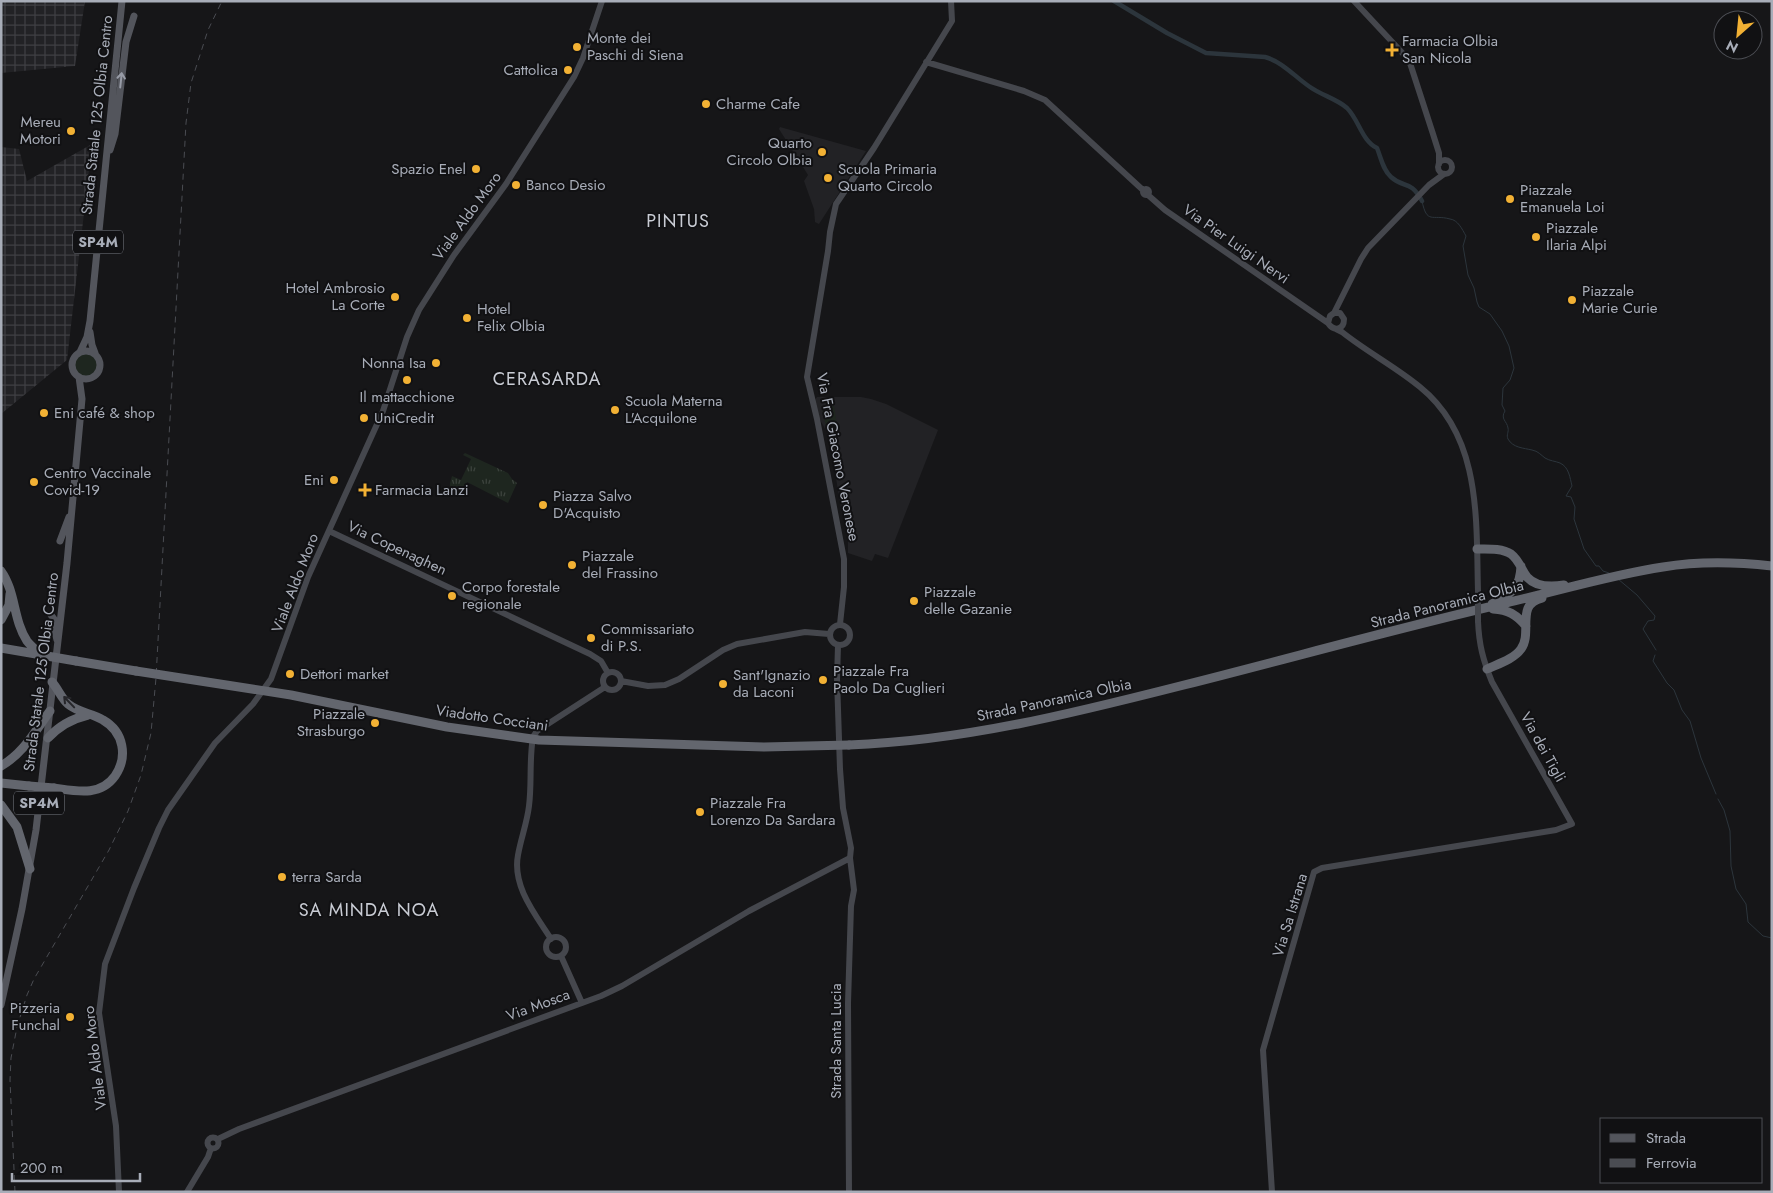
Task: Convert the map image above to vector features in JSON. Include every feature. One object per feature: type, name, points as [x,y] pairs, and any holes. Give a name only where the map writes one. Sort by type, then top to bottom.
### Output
[{"type":"highway","points":[[1477,549],[1490,549],[1510,553],[1516,558],[1527,577],[1534,583],[1547,586],[1580,580],[1589,583],[1664,566],[1728,562],[1772,566]]},
{"type":"highway","points":[[1486,608],[1512,592],[1518,585],[1521,566]]},
{"type":"highway","points":[[1,620],[9,605],[10,592],[3,574]]},
{"type":"highway","points":[[3,574],[10,586],[19,624],[28,643],[44,655]]},
{"type":"highway","name":"Strada Panoramica Olbia","points":[[848,745],[894,743],[933,738],[1077,712],[1589,583]]},
{"type":"highway","points":[[1487,669],[1515,655],[1522,648],[1527,634],[1526,612],[1530,605],[1538,599],[1569,592],[1578,586]]},
{"type":"highway","points":[[1486,608],[1512,613],[1519,617],[1526,626]]},
{"type":"highway","points":[[1,648],[44,655]]},
{"type":"highway","name":"Viadotto Cocciani","points":[[44,655],[291,694],[447,727],[539,740],[764,747],[848,745]]},
{"type":"highway","points":[[1,783],[86,792],[100,789],[112,780],[121,767],[124,756],[122,742],[114,728],[103,719],[78,711],[67,703],[52,682]]},
{"type":"highway","points":[[1,766],[10,761],[26,745],[50,711]]},
{"type":"highway","points":[[48,738],[63,724],[90,714]]},
{"type":"highway","points":[[1,805],[17,827],[30,869]]},
{"type":"main road","name":"Strada Statale 125 Olbia Centro","points":[[80,352],[87,337],[90,322],[122,1]]},
{"type":"main road","points":[[106,162],[115,134],[126,42],[134,16]]},
{"type":"main road","name":"Strada Statale 125 Olbia Centro","points":[[90,322],[90,338],[95,353]]},
{"type":"main road","points":[[80,352],[88,350],[95,353]]},
{"type":"main road","name":"SP4M","points":[[79,377],[73,371],[72,364],[75,355],[80,352]]},
{"type":"main road","name":"SP4M","points":[[92,378],[100,369],[100,360],[95,353]]},
{"type":"main road","name":"Strada Statale 125 Olbia Centro","points":[[1,1005],[30,869],[48,738],[52,682],[58,645],[72,513],[82,399],[79,377]]},
{"type":"main road","points":[[79,377],[83,379],[92,378]]},
{"type":"main road","name":"Strada Statale 125 Olbia Centro","points":[[82,399],[92,378]]},
{"type":"main road","points":[[60,541],[72,513]]},
{"type":"main road","points":[[51,615],[54,619],[58,645]]},
{"type":"street","name":"Viale Aldo Moro","points":[[119,1192],[116,1126],[99,1013],[105,964],[134,888],[168,810],[215,743],[252,704],[271,679],[308,577],[382,411],[407,337],[419,310],[454,255],[506,184],[574,76],[583,58],[602,1]]},
{"type":"street","name":"Via Fra Giacomo Veronese","points":[[840,624],[845,572],[844,559],[819,426],[807,377],[830,232],[834,210],[952,21],[951,1]]},
{"type":"street","points":[[1354,1],[1408,60],[1439,153],[1438,166],[1440,172],[1444,174]]},
{"type":"street","name":"Via Pier Luigi Nervi","points":[[926,62],[1024,91],[1045,100],[1164,210],[1311,312],[1328,320]]},
{"type":"street","points":[[1439,153],[1450,162],[1452,168],[1449,173],[1444,174],[1421,192],[1368,248],[1350,282],[1337,313],[1328,320],[1331,327],[1342,332],[1420,387],[1437,403],[1452,423],[1461,441],[1475,497],[1479,643],[1487,669]]},
{"type":"street","points":[[1429,185],[1438,166],[1442,161],[1447,161]]},
{"type":"street","points":[[1337,313],[1344,319],[1344,324],[1354,342]]},
{"type":"street","points":[[1336,329],[1341,328],[1344,324]]},
{"type":"street","name":"Via Copenaghen","points":[[329,530],[590,654],[602,661],[606,675]]},
{"type":"street","points":[[829,634],[833,626],[840,624],[847,627],[850,636],[847,642],[838,645]]},
{"type":"street","points":[[621,682],[648,686],[665,685],[679,679],[723,650],[737,644],[805,632],[829,634]]},
{"type":"street","points":[[829,634],[833,642],[838,645]]},
{"type":"street","points":[[838,645],[837,679],[840,769],[843,808],[851,848],[850,858]]},
{"type":"street","name":"Via dei Tigli","points":[[1487,669],[1492,682],[1572,824]]},
{"type":"street","points":[[618,674],[621,682],[616,689],[609,690],[603,683],[606,675],[618,674]]},
{"type":"street","points":[[551,939],[524,895],[518,871],[517,858],[529,807],[533,737],[537,731],[605,687]]},
{"type":"street","name":"Via Sa Istrana","points":[[1272,1192],[1263,1050],[1314,872],[1322,868],[1565,828],[1572,824]]},
{"type":"street","name":"Strada Santa Lucia","points":[[848,1192],[849,986],[851,906],[854,890],[850,858]]},
{"type":"street","name":"Via Mosca","points":[[187,1192],[212,1148],[218,1146],[218,1139],[239,1129],[601,996],[622,986],[748,911],[850,858]]},
{"type":"street","points":[[559,938],[565,942],[566,949],[561,956],[553,956],[548,951],[547,945],[551,939],[559,938]]},
{"type":"street","points":[[561,956],[582,1003]]},
{"type":"shaded area","points":[[1,1],[85,1],[75,66],[1,73]]},
{"type":"shaded area","name":"Scuola Primaria Quarto Circolo","points":[[780,127],[866,151],[819,224],[815,222],[814,209],[804,181],[808,175],[779,129]]},
{"type":"shaded area","points":[[92,144],[67,360],[1,414],[1,147],[19,149],[27,181]]},
{"type":"shaded area","points":[[817,397],[861,397],[871,399],[886,404],[938,430],[888,558],[875,554],[872,561],[848,553],[848,521],[841,508],[829,436],[819,418],[815,400]]},
{"type":"green space","points":[[86,353],[95,356],[98,365],[95,374],[86,377],[77,374],[74,365],[77,356]]},
{"type":"green space","points":[[834,406],[837,425],[826,427],[822,408]]},
{"type":"green space","points":[[465,453],[508,473],[517,483],[508,503],[467,482],[462,493],[450,487],[452,476],[461,480],[471,459],[463,455]]},
{"type":"waterway","points":[[1114,1],[1167,33],[1206,53],[1265,57],[1283,66],[1314,90],[1347,108],[1364,135],[1377,148],[1388,174],[1396,181],[1414,190],[1422,201]]},
{"type":"waterway","points":[[1422,201],[1428,216],[1453,220],[1458,223],[1463,231],[1466,236],[1463,246],[1468,275],[1474,288],[1477,302],[1479,307],[1490,314],[1502,331],[1509,346],[1514,368],[1510,380],[1503,388],[1502,405],[1505,411],[1503,418],[1508,428],[1508,439],[1516,446],[1536,451],[1545,458],[1560,463],[1565,467],[1569,473],[1572,486],[1566,496],[1571,497],[1575,507],[1574,519],[1584,549],[1596,566],[1609,573]]},
{"type":"waterway","points":[[1618,579],[1637,595],[1655,616],[1654,620],[1648,621],[1643,629],[1656,650]]},
{"type":"waterway","points":[[1655,655],[1653,661],[1667,683],[1674,690],[1682,710],[1690,721],[1701,758],[1716,794]]},
{"type":"waterway","points":[[1718,799],[1724,810],[1730,831],[1731,866],[1736,889],[1746,904],[1748,922],[1763,936],[1772,938]]},
{"type":"railway","points":[[15,1192],[10,1080],[11,1058],[17,1027],[34,979],[109,850],[128,811],[141,775],[151,733],[156,678],[186,123],[191,83],[208,30],[222,1]]},
{"type":"place","name":"Monte dei Paschi di Siena","points":[[577,47]]},
{"type":"place","name":"Farmacia Olbia San Nicola","points":[[1392,50]]},
{"type":"place","name":"Cattolica","points":[[568,70]]},
{"type":"place","name":"Charme Cafe","points":[[706,104]]},
{"type":"place","name":"Mereu Motori","points":[[71,131]]},
{"type":"place","name":"Quarto Circolo Olbia","points":[[822,152]]},
{"type":"place","name":"Spazio Enel","points":[[476,169]]},
{"type":"place","name":"Scuola Primaria Quarto Circolo","points":[[828,178]]},
{"type":"place","name":"Banco Desio","points":[[516,185]]},
{"type":"place","name":"Piazzale Emanuela Loi","points":[[1510,199]]},
{"type":"place","name":"Piazzale Ilaria Alpi","points":[[1536,237]]},
{"type":"place","name":"Hotel Ambrosio La Corte","points":[[395,297]]},
{"type":"place","name":"Piazzale Marie Curie","points":[[1572,300]]},
{"type":"place","name":"Hotel Felix Olbia","points":[[467,318]]},
{"type":"place","name":"Nonna Isa","points":[[436,363]]},
{"type":"place","name":"Il mattacchione","points":[[407,380]]},
{"type":"place","name":"Scuola Materna L'Acquilone","points":[[615,410]]},
{"type":"place","name":"Eni café & shop","points":[[44,413]]},
{"type":"place","name":"UniCredit","points":[[364,418]]},
{"type":"place","name":"Eni","points":[[334,480]]},
{"type":"place","name":"Centro Vaccinale Covid-19","points":[[34,482]]},
{"type":"place","name":"Farmacia Lanzi","points":[[365,490]]},
{"type":"place","name":"Piazza Salvo D'Acquisto","points":[[543,505]]},
{"type":"place","name":"Piazzale del Frassino","points":[[572,565]]},
{"type":"place","name":"Corpo forestale regionale","points":[[452,596]]},
{"type":"place","name":"Piazzale delle Gazanie","points":[[914,601]]},
{"type":"place","name":"Commissariato di P.S.","points":[[591,638]]},
{"type":"place","name":"Dettori market","points":[[290,674]]},
{"type":"place","name":"Piazzale Fra Paolo Da Cuglieri","points":[[823,680]]},
{"type":"place","name":"Sant'Ignazio da Laconi","points":[[723,684]]},
{"type":"place","name":"Piazzale Strasburgo","points":[[375,723]]},
{"type":"place","name":"Piazzale Fra Lorenzo Da Sardara","points":[[700,812]]},
{"type":"place","name":"terra Sarda","points":[[282,877]]},
{"type":"place","name":"Pizzeria Funchal","points":[[70,1017]]},
{"type":"district","name":"PINTUS","points":[[678,221]]},
{"type":"district","name":"CERASARDA","points":[[547,379]]},
{"type":"district","name":"SA MINDA NOA","points":[[369,910]]}]
